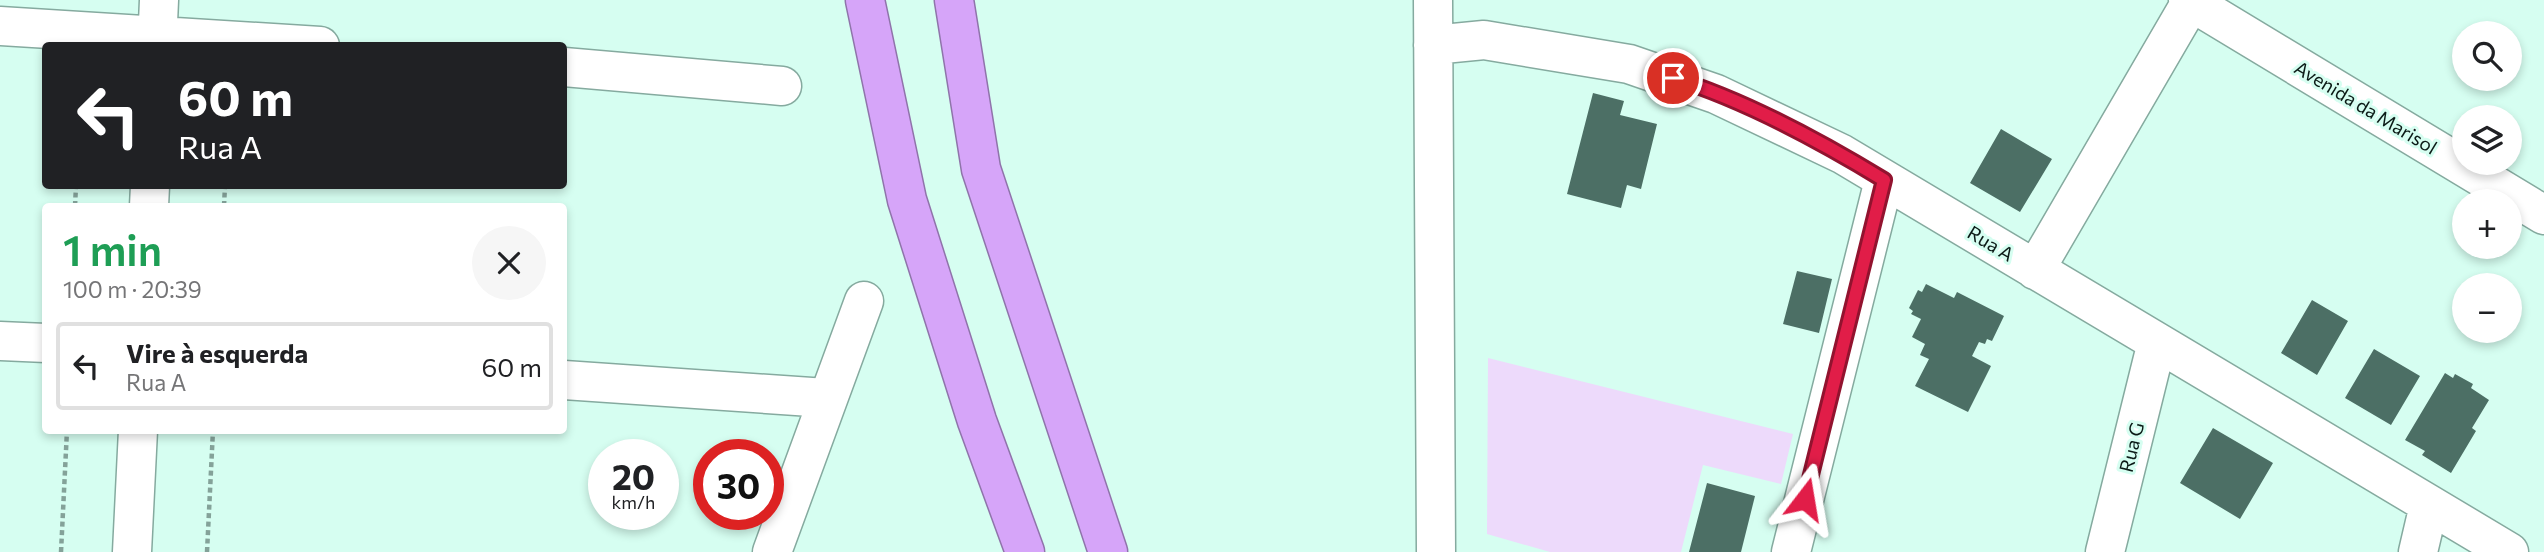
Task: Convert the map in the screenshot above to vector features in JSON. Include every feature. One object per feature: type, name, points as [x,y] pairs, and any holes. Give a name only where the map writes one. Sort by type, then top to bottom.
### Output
[{"type":"highway","points":[[865,0],[907,200],[977,421],[1025,552]]},
{"type":"highway","points":[[954,0],[981,169],[1108,552]]},
{"type":"street","points":[[1433,0],[1436,552]]},
{"type":"street","points":[[2035,270],[2189,1]]},
{"type":"street","name":"Avenida da Marisol","points":[[2189,1],[2544,215]]},
{"type":"street","points":[[0,26],[158,27],[286,42]]},
{"type":"street","name":"Rua A","points":[[1433,45],[1484,40],[1629,64],[1716,94],[1842,154],[2509,552]]},
{"type":"street","points":[[567,67],[782,86]]},
{"type":"street","points":[[1791,552],[1884,180]]},
{"type":"street","points":[[772,552],[826,398],[864,301]]},
{"type":"street","points":[[0,341],[42,343]]},
{"type":"street","name":"Rua G","points":[[2105,552],[2157,342]]},
{"type":"street","points":[[567,380],[826,398]]},
{"type":"street","points":[[132,552],[138,434]]},
{"type":"street","points":[[2417,552],[2429,505]]},
{"type":"path","points":[[61,552],[67,434]]},
{"type":"path","points":[[207,552],[213,434]]},
{"type":"shaded area","points":[[1488,358],[1793,434],[1781,484],[1703,465],[1681,552],[1550,552],[1487,534]]},
{"type":"building","points":[[1593,93],[1624,101],[1620,115],[1657,124],[1641,189],[1627,185],[1621,208],[1567,194]]},
{"type":"building","points":[[2001,129],[2052,159],[2020,212],[1970,183]]},
{"type":"building","points":[[1797,271],[1832,279],[1819,333],[1783,324]]},
{"type":"building","points":[[1926,284],[1954,298],[1957,292],[2004,316],[1992,341],[1987,339],[1985,344],[1979,342],[1972,356],[1991,366],[1968,412],[1915,386],[1929,359],[1920,355],[1925,344],[1912,337],[1921,319],[1911,314],[1913,311],[1909,308],[1918,290],[1922,292]]},
{"type":"building","points":[[2312,300],[2348,321],[2317,375],[2281,353]]},
{"type":"building","points":[[2374,349],[2420,376],[2391,425],[2345,398]]},
{"type":"building","points":[[2445,373],[2453,378],[2455,374],[2473,384],[2471,388],[2489,400],[2472,428],[2476,431],[2451,473],[2422,455],[2425,451],[2405,440]]},
{"type":"building","points":[[2213,428],[2273,463],[2240,519],[2180,483]]},
{"type":"building","points":[[1707,483],[1755,496],[1741,552],[1689,552]]},
{"type":"route","points":[[1673,78],[1696,85],[1842,154],[1884,180],[1805,499]]}]
